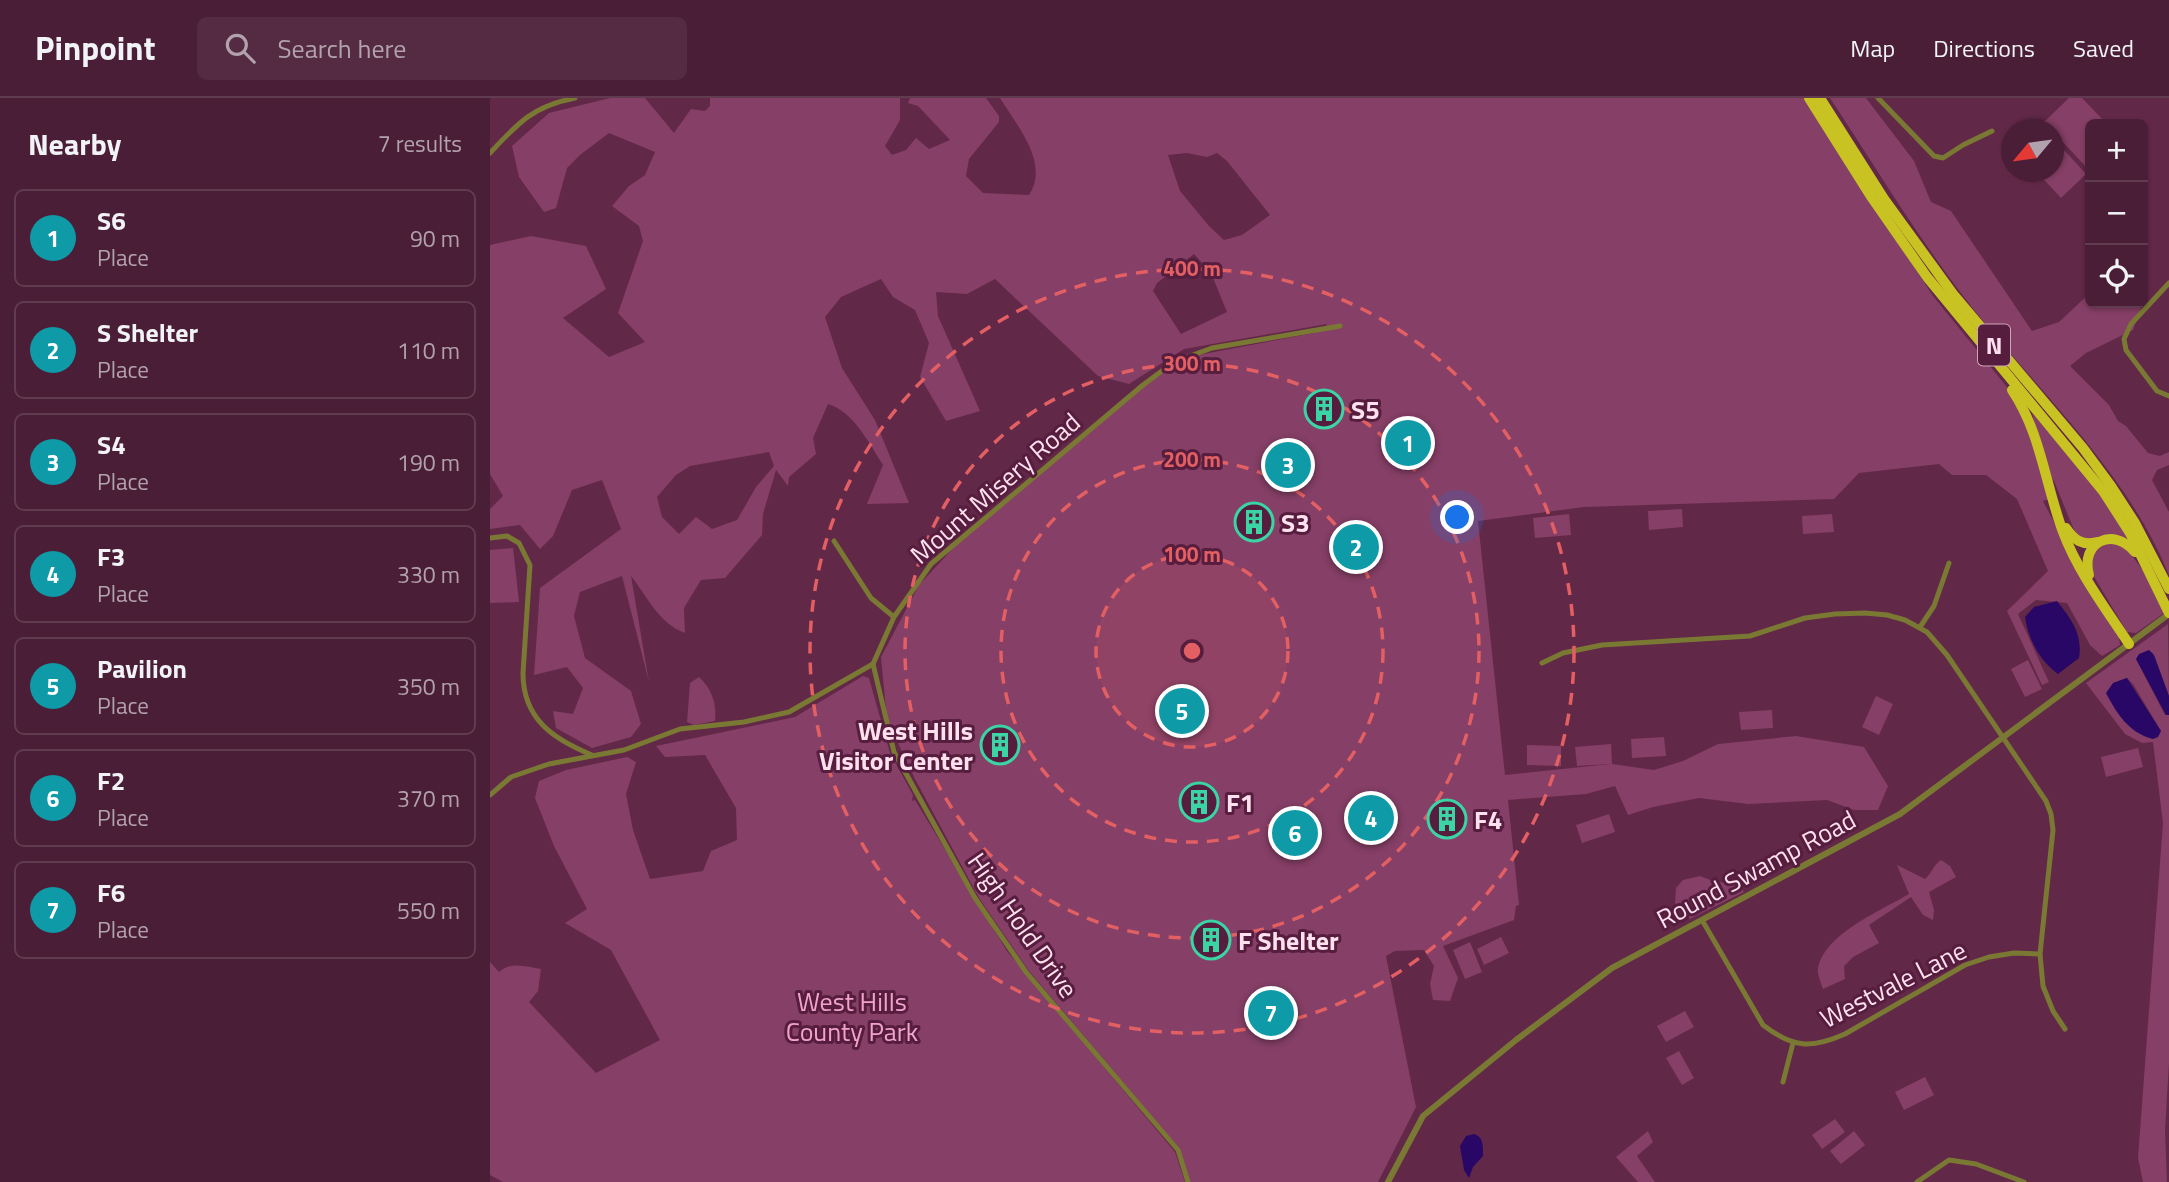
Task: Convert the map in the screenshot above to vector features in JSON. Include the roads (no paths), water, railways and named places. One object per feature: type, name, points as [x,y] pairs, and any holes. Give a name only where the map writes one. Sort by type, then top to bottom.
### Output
[{"type":"highway","name":"N","points":[[1809,98],[1902,242],[1975,338],[2104,491],[2157,584],[2166,593]]},
{"type":"highway","name":"N","points":[[1820,98],[1884,200],[1953,294],[2111,486],[2141,533],[2166,593],[2169,613]]},
{"type":"highway","points":[[1975,338],[2011,387],[2031,421],[2057,513],[2072,553],[2129,644]]},
{"type":"highway","points":[[2057,513],[2075,539],[2089,544],[2113,538],[2128,544],[2157,584]]},
{"type":"highway","points":[[2096,592],[2088,572],[2087,561],[2090,551],[2099,541]]},
{"type":"street","points":[[490,153],[528,114],[544,106],[575,98]]},
{"type":"street","points":[[1878,98],[1934,156],[1943,158],[1992,131]]},
{"type":"street","points":[[2169,284],[2132,324],[2124,339],[2126,350],[2157,391],[2169,396]]},
{"type":"street","name":"Mount Misery Road","points":[[873,664],[894,617],[931,564],[1143,385],[1174,362],[1212,348],[1340,326]]},
{"type":"street","points":[[490,538],[507,536],[519,543],[530,565],[523,673],[523,690],[530,708],[552,735],[569,746],[592,755]]},
{"type":"street","points":[[834,541],[871,598],[894,617]]},
{"type":"street","points":[[1920,627],[1934,606],[1949,563]]},
{"type":"street","name":"Round Swamp Road","points":[[1388,1182],[1423,1116],[1516,1040],[1612,968],[1900,814],[2169,613]]},
{"type":"street","points":[[1542,663],[1563,653],[1602,645],[1750,636],[1805,618],[1835,614],[1887,615],[1920,627],[1947,655],[2046,801],[2052,814],[2053,830],[2040,954],[2043,986],[2053,1011],[2065,1030]]},
{"type":"street","points":[[490,795],[512,777],[549,764],[624,750],[680,729],[744,722],[789,712],[873,664]]},
{"type":"street","name":"High Hold Drive","points":[[873,664],[894,752],[975,898],[1026,972],[1178,1150],[1188,1182]]},
{"type":"street","name":"Westvale Lane","points":[[1702,920],[1763,1025],[1775,1034],[1808,1045],[1827,1042],[1845,1034],[1965,965],[2003,955],[2040,954]]},
{"type":"street","points":[[1783,1082],[1793,1042]]},
{"type":"street","points":[[1917,1182],[1950,1160],[1976,1164],[2024,1182]]},
{"type":"place","name":"S5","points":[[1324,409]]},
{"type":"place","name":"S6","points":[[1408,443]]},
{"type":"place","name":"S4","points":[[1288,465]]},
{"type":"place","name":"S3","points":[[1254,522]]},
{"type":"place","name":"S Shelter","points":[[1356,547]]},
{"type":"place","name":"Pavilion","points":[[1182,711]]},
{"type":"place","name":"West Hills Visitor Center","points":[[1000,745]]},
{"type":"place","name":"F1","points":[[1199,802]]},
{"type":"place","name":"F3","points":[[1371,818]]},
{"type":"place","name":"F4","points":[[1447,819]]},
{"type":"place","name":"F2","points":[[1295,833]]},
{"type":"place","name":"F Shelter","points":[[1211,940]]},
{"type":"place","name":"F6","points":[[1271,1013]]},
{"type":"park label","name":"West Hills County Park","points":[[852,1016]]}]
